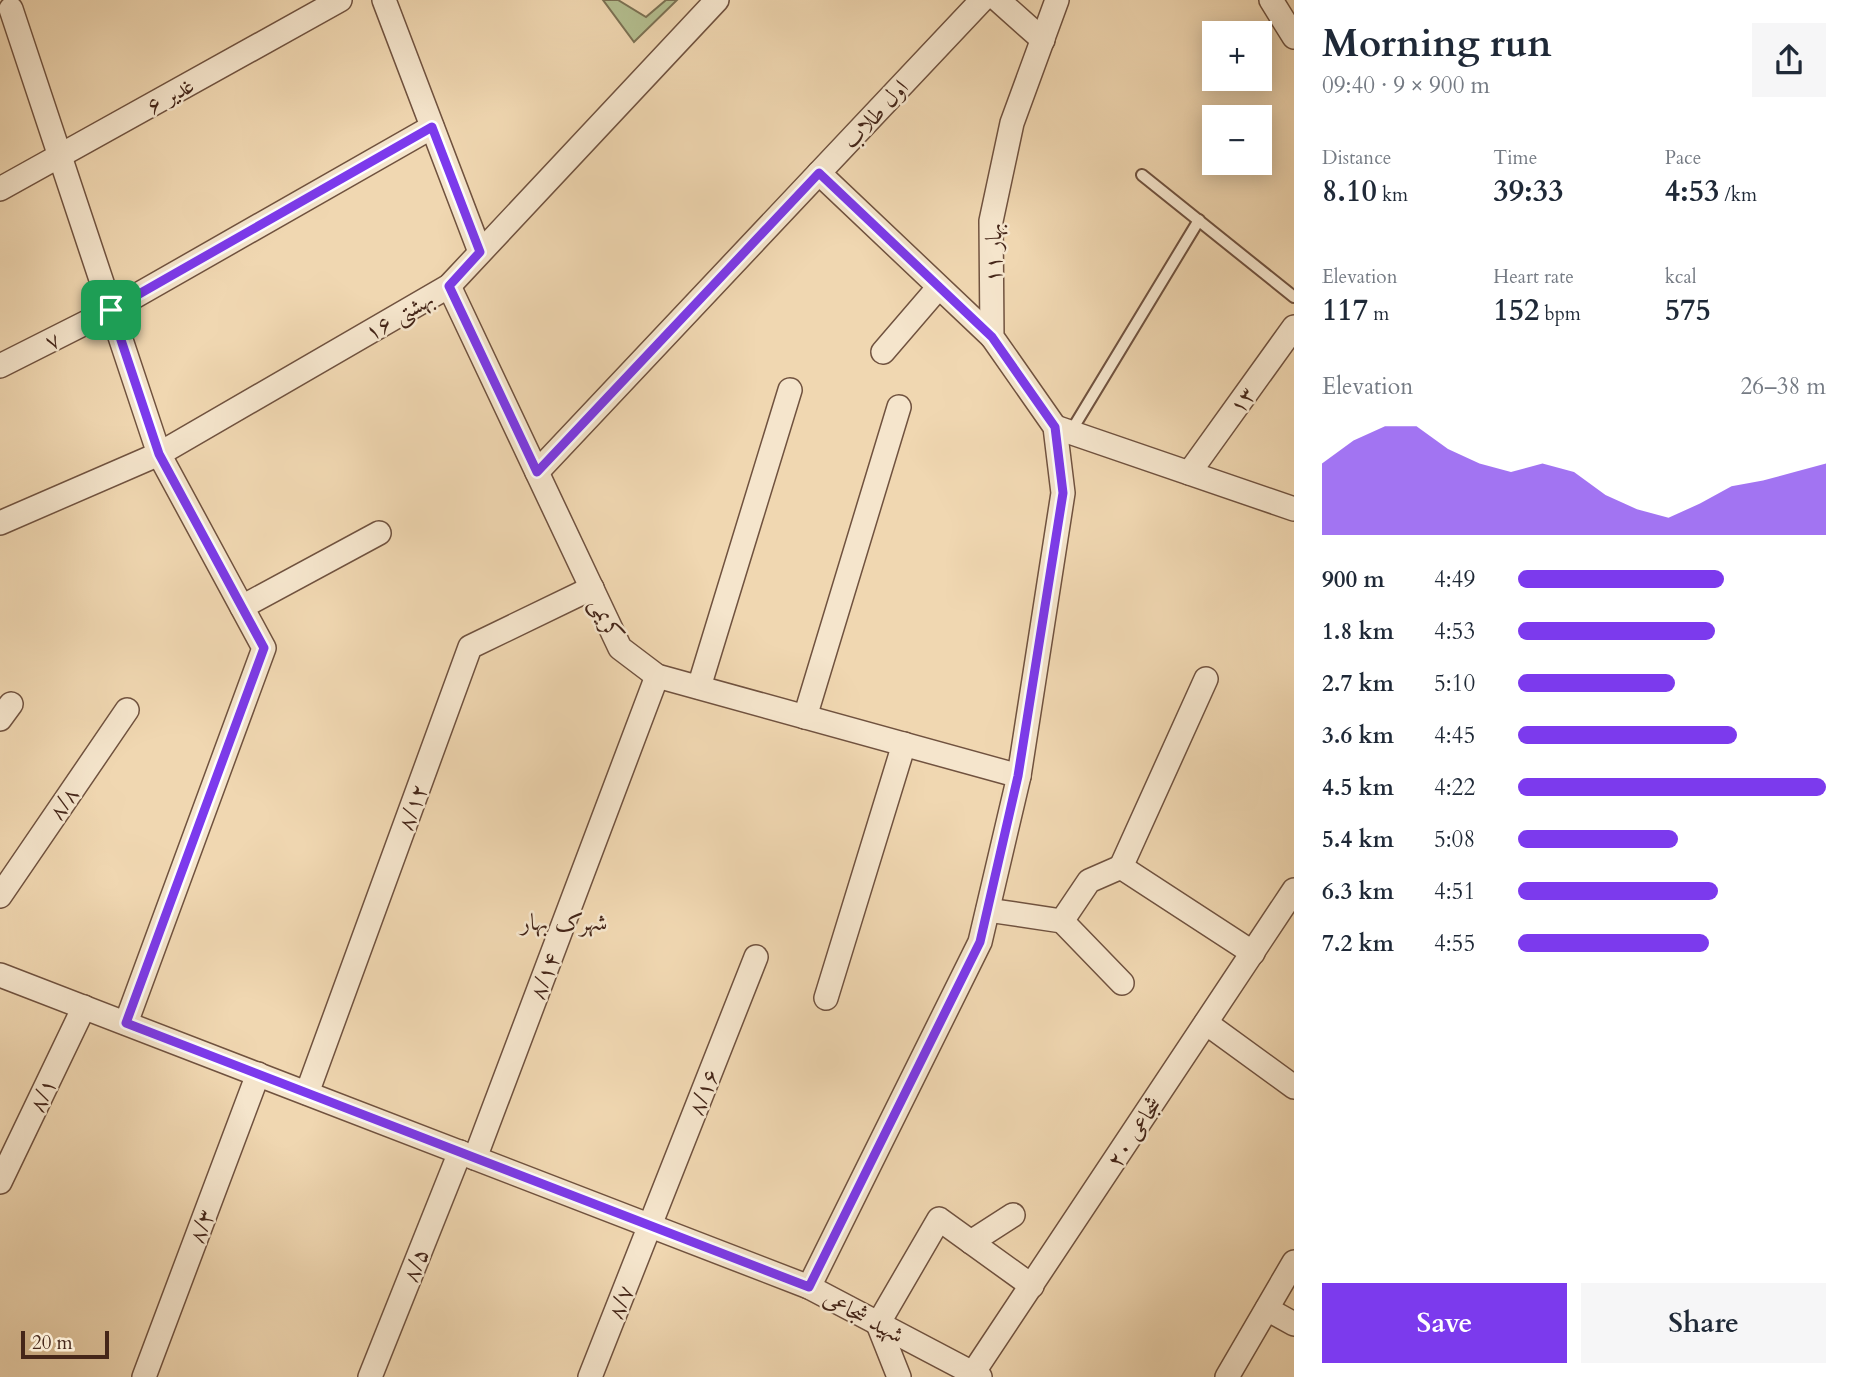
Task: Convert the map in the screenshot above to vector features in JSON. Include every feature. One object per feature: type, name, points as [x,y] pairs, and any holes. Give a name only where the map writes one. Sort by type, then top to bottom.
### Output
[{"type":"street","name":"غدیر ۶","points":[[0,189],[340,0]]},
{"type":"street","points":[[384,0],[480,252]]},
{"type":"street","name":"۱۶ بهشتی","points":[[0,523],[159,454],[449,286],[717,0]]},
{"type":"street","name":"اول طلاب","points":[[537,472],[982,0]]},
{"type":"street","points":[[998,0],[1043,40]]},
{"type":"street","name":"بهار ۱۱","points":[[992,337],[991,221],[1012,123],[1058,0]]},
{"type":"street","points":[[1270,0],[1294,37]]},
{"type":"street","points":[[12,9],[159,454],[264,648],[126,1023]]},
{"type":"street","name":"۷","points":[[0,366],[111,310],[432,127]]},
{"type":"street","points":[[819,173],[992,337],[1063,430],[1294,509]]},
{"type":"street","name":"کریمی","points":[[449,286],[620,648],[657,676],[1018,776]]},
{"type":"street","points":[[883,352],[938,288]]},
{"type":"street","name":"۱۳","points":[[1189,473],[1294,327]]},
{"type":"street","points":[[699,687],[790,390]]},
{"type":"street","points":[[805,717],[899,407]]},
{"type":"street","points":[[809,1287],[980,942],[1018,776],[1063,493],[1063,430]]},
{"type":"street","points":[[242,607],[379,533]]},
{"type":"street","name":"۸/۱۲","points":[[307,1093],[470,647],[592,588]]},
{"type":"street","name":"۸/۱۴","points":[[467,1155],[657,676]]},
{"type":"street","points":[[1062,921],[1088,881],[1121,867],[1206,679]]},
{"type":"street","name":"۸/۸","points":[[0,896],[127,710]]},
{"type":"street","points":[[826,998],[904,744]]},
{"type":"street","points":[[1121,867],[1253,953]]},
{"type":"street","name":"شجاعی ۲۰","points":[[977,1375],[1032,1286],[1293,895]]},
{"type":"street","points":[[988,910],[1062,921],[1122,984]]},
{"type":"street","name":"۸/۱۶","points":[[650,1226],[756,957]]},
{"type":"street","name":"شهید شجاعی","points":[[0,975],[809,1287],[977,1375]]},
{"type":"street","name":"۸/۱","points":[[0,1182],[83,1007]]},
{"type":"street","points":[[1206,1023],[1294,1087]]},
{"type":"street","name":"۸/۳","points":[[144,1377],[258,1074]]},
{"type":"street","name":"۸/۵","points":[[370,1377],[467,1155]]},
{"type":"street","points":[[971,1242],[1013,1215]]},
{"type":"street","points":[[899,1377],[878,1324],[939,1219],[1032,1286]]},
{"type":"street","name":"۸/۷","points":[[590,1377],[650,1226]]},
{"type":"street","points":[[1227,1377],[1294,1262]]},
{"type":"street","points":[[1267,1309],[1294,1324]]},
{"type":"lane","points":[[1142,175],[1294,297]]},
{"type":"lane","points":[[1063,430],[1199,220]]},
{"type":"green space","points":[[603,0],[618,0],[646,17],[666,0],[677,0],[634,42]]},
{"type":"district","name":"شهرک بهار","points":[[564,922]]},
{"type":"route","points":[[432,127],[480,252],[449,286],[537,472],[819,173],[992,337],[1055,427],[1063,493],[1018,776],[980,942],[809,1287],[126,1023],[264,648],[159,454],[111,310],[432,127]]}]
